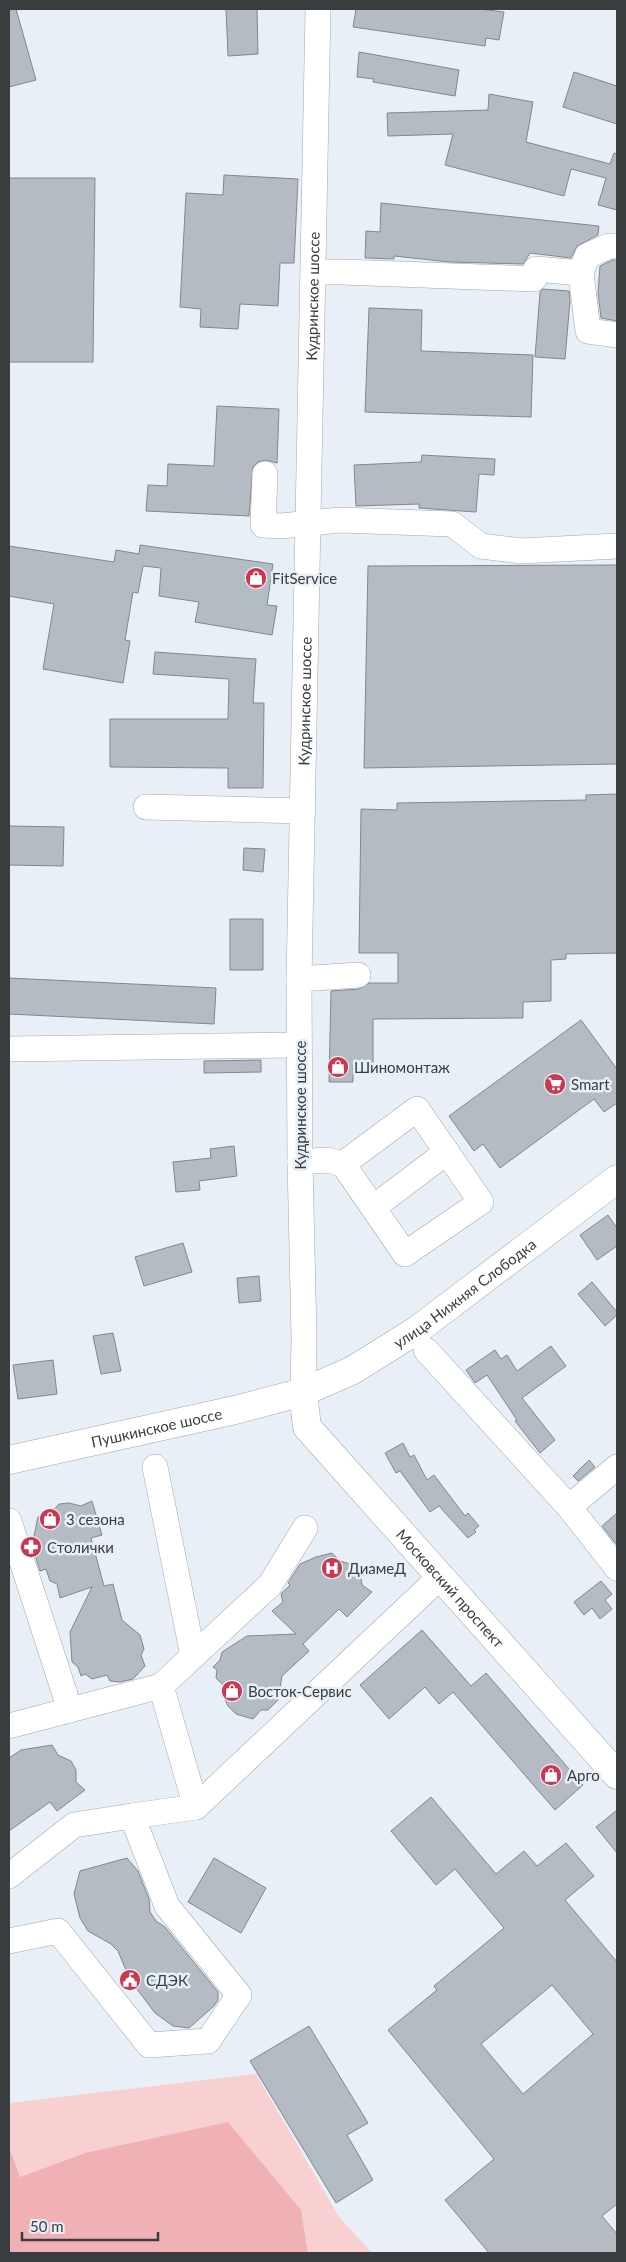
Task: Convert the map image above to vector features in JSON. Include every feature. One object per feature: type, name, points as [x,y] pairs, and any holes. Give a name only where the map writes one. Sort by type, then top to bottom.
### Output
[{"type":"main road","name":"улица Нижняя Слободка","points":[[303,1392],[362,1365],[417,1330],[617,1179]]},
{"type":"main road","name":"Пушкинское шоссе","points":[[9,1460],[235,1410],[303,1392]]},
{"type":"main road","name":"Московский проспект","points":[[303,1392],[307,1427],[617,1775]]},
{"type":"street","name":"Кудринское шоссе","points":[[303,1392],[304,1336],[300,1162],[299,979],[318,9]]},
{"type":"street","points":[[617,246],[609,246],[587,256],[581,273],[588,331],[617,335]]},
{"type":"street","points":[[314,272],[534,279],[536,269],[581,273]]},
{"type":"street","points":[[265,474],[263,525],[281,526],[309,522],[365,520],[452,524],[481,546],[521,551],[617,546]]},
{"type":"street","points":[[146,807],[303,812]]},
{"type":"street","points":[[299,979],[358,975]]},
{"type":"street","points":[[9,1049],[300,1045]]},
{"type":"street","points":[[300,1162],[327,1160],[343,1164],[405,1254],[481,1202],[418,1109],[343,1164]]},
{"type":"street","points":[[374,1207],[447,1152]]},
{"type":"street","points":[[426,1350],[569,1507],[617,1568]]},
{"type":"street","points":[[155,1467],[193,1656]]},
{"type":"street","points":[[569,1507],[617,1467]]},
{"type":"street","points":[[9,1521],[70,1710]]},
{"type":"street","points":[[9,1726],[161,1686],[270,1584],[305,1528]]},
{"type":"street","points":[[9,1876],[74,1825],[196,1807],[440,1577]]},
{"type":"street","points":[[161,1686],[196,1807]]},
{"type":"street","points":[[9,1941],[58,1931],[149,2044],[208,2040],[238,1995],[167,1906],[132,1816]]},
{"type":"shaded area","points":[[256,2074],[339,2217],[372,2253],[308,2253],[301,2210],[85,2153],[20,2177],[9,2147],[9,2103]]},
{"type":"shaded area","points":[[228,2122],[301,2210],[308,2253],[9,2253],[9,2147],[20,2177],[85,2153]]},
{"type":"building","points":[[9,9],[16,9],[36,80],[9,87]]},
{"type":"building","points":[[226,9],[257,9],[258,54],[228,56]]},
{"type":"building","points":[[356,9],[479,9],[504,12],[499,40],[486,38],[485,46],[353,27]]},
{"type":"building","points":[[359,52],[459,70],[455,96],[373,82],[374,79],[357,77]]},
{"type":"building","points":[[574,72],[617,86],[617,124],[563,107]]},
{"type":"building","points":[[489,94],[533,102],[526,142],[610,164],[614,153],[617,154],[617,210],[598,205],[606,178],[571,169],[564,196],[445,165],[453,134],[388,136],[387,113],[488,110]]},
{"type":"building","points":[[224,175],[298,179],[294,263],[280,263],[278,306],[240,304],[238,329],[200,327],[201,309],[180,307],[186,193],[223,195]]},
{"type":"building","points":[[9,178],[95,178],[93,362],[9,362]]},
{"type":"building","points":[[381,203],[599,226],[598,235],[577,246],[571,258],[530,253],[523,264],[450,262],[394,256],[394,259],[365,258],[366,231],[380,232]]},
{"type":"building","points":[[612,260],[617,260],[617,321],[601,318],[598,293],[600,266]]},
{"type":"building","points":[[543,289],[569,291],[570,301],[565,359],[535,357],[540,292]]},
{"type":"building","points":[[369,308],[422,310],[421,351],[533,355],[531,417],[365,412]]},
{"type":"building","points":[[217,406],[279,409],[277,463],[265,460],[258,462],[253,467],[249,516],[146,511],[148,485],[167,486],[168,464],[214,466]]},
{"type":"building","points":[[422,455],[495,459],[494,475],[479,474],[476,512],[419,508],[419,504],[356,506],[354,465],[421,462]]},
{"type":"building","points":[[140,545],[273,564],[267,605],[277,606],[272,635],[195,622],[199,602],[159,596],[161,568],[143,566],[138,593],[133,592],[125,640],[130,641],[123,683],[43,669],[54,604],[9,596],[9,546],[114,562],[116,550],[139,554]]},
{"type":"building","points":[[617,565],[617,764],[364,768],[368,566]]},
{"type":"building","points":[[155,652],[256,659],[253,703],[264,703],[263,788],[228,788],[228,768],[110,767],[110,719],[228,719],[229,679],[153,674]]},
{"type":"building","points":[[617,794],[617,953],[566,954],[566,959],[551,960],[551,1001],[523,1002],[523,1018],[373,1019],[373,1064],[353,1064],[353,1082],[329,1082],[331,991],[359,989],[369,983],[398,983],[398,953],[359,953],[361,809],[397,810],[397,803],[586,800],[586,795]]},
{"type":"building","points":[[9,826],[64,827],[63,866],[9,865]]},
{"type":"building","points":[[244,848],[265,849],[263,872],[243,870]]},
{"type":"building","points":[[230,919],[263,919],[263,970],[230,970]]},
{"type":"building","points":[[9,978],[216,988],[214,1024],[9,1014]]},
{"type":"building","name":"Smart","points":[[581,1020],[617,1069],[617,1103],[604,1112],[594,1099],[500,1168],[483,1144],[474,1151],[449,1116]]},
{"type":"building","points":[[261,1060],[261,1072],[204,1073],[204,1061]]},
{"type":"building","points":[[234,1146],[237,1176],[199,1181],[200,1190],[176,1192],[173,1162],[211,1158],[210,1149]]},
{"type":"building","points":[[608,1215],[617,1228],[617,1246],[597,1260],[580,1235]]},
{"type":"building","points":[[183,1243],[192,1272],[144,1286],[135,1257]]},
{"type":"building","points":[[259,1276],[261,1301],[239,1303],[237,1278]]},
{"type":"building","points":[[592,1282],[617,1312],[617,1315],[605,1326],[578,1294]]},
{"type":"building","points":[[113,1333],[121,1371],[101,1374],[93,1336]]},
{"type":"building","points":[[551,1346],[566,1366],[522,1398],[555,1440],[540,1453],[515,1421],[517,1420],[487,1375],[475,1383],[466,1370],[495,1350],[501,1359],[507,1355],[517,1371]]},
{"type":"building","points":[[53,1360],[57,1394],[18,1399],[13,1365]]},
{"type":"building","points":[[403,1443],[410,1457],[414,1455],[427,1480],[434,1475],[465,1516],[468,1513],[479,1526],[474,1530],[476,1532],[468,1538],[439,1506],[430,1512],[400,1471],[396,1473],[385,1453]]},
{"type":"building","points":[[589,1460],[595,1467],[578,1481],[573,1476]]},
{"type":"building","points":[[92,1501],[102,1535],[91,1538],[104,1586],[113,1584],[122,1620],[140,1635],[144,1649],[141,1655],[145,1666],[133,1679],[120,1682],[110,1681],[107,1675],[92,1679],[85,1674],[81,1676],[78,1667],[72,1662],[70,1632],[92,1587],[60,1598],[57,1584],[50,1581],[46,1569],[40,1571],[32,1545],[38,1517],[50,1514],[59,1504],[69,1503],[81,1506]]},
{"type":"building","points":[[617,1513],[617,1545],[602,1526]]},
{"type":"building","points":[[332,1553],[340,1561],[353,1565],[360,1573],[362,1585],[372,1592],[347,1617],[339,1609],[303,1644],[309,1651],[282,1676],[278,1700],[268,1710],[261,1710],[253,1719],[236,1714],[228,1706],[223,1695],[227,1689],[216,1678],[217,1670],[213,1667],[220,1660],[222,1652],[247,1636],[296,1634],[272,1611],[283,1602],[281,1594],[290,1585],[288,1583],[300,1564]]},
{"type":"building","points":[[601,1581],[612,1594],[605,1600],[612,1609],[600,1619],[592,1608],[584,1615],[574,1602]]},
{"type":"building","points":[[422,1630],[471,1686],[486,1673],[583,1785],[555,1810],[453,1692],[439,1704],[425,1687],[389,1719],[360,1685]]},
{"type":"building","points":[[52,1745],[58,1755],[71,1761],[76,1770],[76,1782],[85,1790],[57,1811],[50,1802],[9,1831],[9,1758],[21,1750]]},
{"type":"building","points":[[431,1797],[496,1874],[524,1851],[537,1866],[566,1843],[594,1876],[565,1900],[617,1962],[617,2204],[602,2216],[617,2234],[617,2253],[489,2253],[445,2200],[494,2159],[388,2030],[437,1990],[434,1986],[504,1928],[455,1869],[436,1885],[391,1831]],"holes":[[[552,1985],[593,2034],[523,2094],[481,2044]]]},
{"type":"building","points":[[617,1810],[617,1853],[596,1827]]},
{"type":"building","points":[[127,1858],[138,1871],[149,1899],[150,1912],[156,1921],[165,1927],[218,1992],[218,2000],[214,2006],[189,2028],[173,2026],[155,2013],[130,1980],[118,1951],[111,1944],[88,1931],[80,1918],[74,1894],[80,1871]]},
{"type":"building","points":[[214,1858],[266,1888],[241,1933],[188,1902]]},
{"type":"building","points":[[309,2026],[368,2123],[347,2135],[373,2180],[336,2203],[250,2061]]},
{"type":"place","name":"FitService","points":[[256,578]]},
{"type":"place","name":"Шиномонтаж","points":[[338,1067]]},
{"type":"place","name":"Smart","points":[[555,1084]]},
{"type":"place","name":"3 сезона","points":[[50,1519]]},
{"type":"place","name":"Столички","points":[[31,1547]]},
{"type":"place","name":"ДиамеД","points":[[332,1568]]},
{"type":"place","name":"Восток-Сервис","points":[[232,1691]]},
{"type":"place","name":"Арго","points":[[551,1775]]},
{"type":"place","name":"СДЭК","points":[[130,1980]]}]
